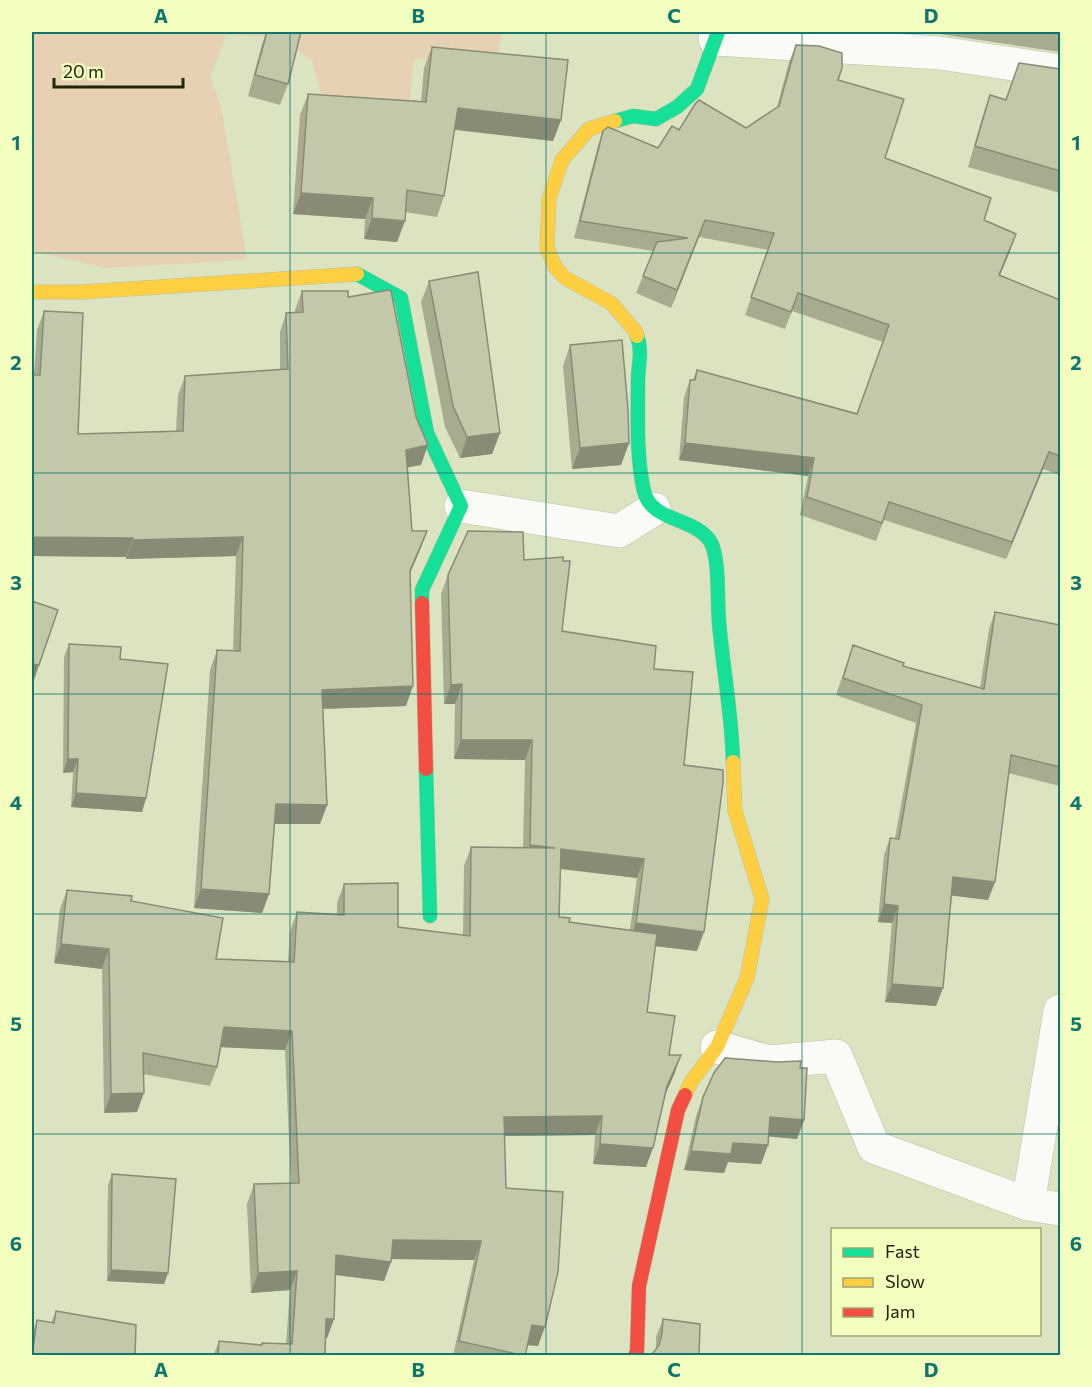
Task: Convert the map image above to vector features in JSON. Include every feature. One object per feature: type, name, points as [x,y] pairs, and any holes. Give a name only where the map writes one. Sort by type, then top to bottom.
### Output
[{"type":"street","points":[[635,1356],[639,1286],[678,1110],[691,1082],[717,1047],[747,978],[762,899],[735,811],[732,721],[719,622],[715,549],[709,539],[696,528],[654,509],[644,493],[640,462],[638,379],[640,347],[636,332],[611,303],[565,278],[555,267],[547,248],[549,199],[562,160],[589,129],[633,116],[656,119],[677,107],[697,89],[716,35],[940,53],[1060,71]]},
{"type":"street","points":[[32,292],[82,292],[359,274],[401,298],[427,434],[461,506]]},
{"type":"street","points":[[461,506],[619,531],[654,509]]},
{"type":"street","points":[[430,916],[422,590],[461,506]]},
{"type":"street","points":[[1028,1204],[1060,1011]]},
{"type":"street","points":[[717,1047],[769,1062],[836,1056],[874,1147],[1028,1204],[1060,1209]]},
{"type":"shaded area","points":[[32,32],[502,32],[497,57],[414,59],[409,109],[322,100],[313,62],[283,38],[226,35],[210,77],[221,106],[247,260],[106,268],[32,251]]},
{"type":"building","points":[[267,32],[301,32],[288,84],[255,75]]},
{"type":"building","points":[[796,45],[819,46],[842,53],[842,68],[838,80],[904,99],[885,158],[991,198],[984,220],[1016,234],[999,275],[1060,300],[1060,456],[1049,452],[1012,542],[889,502],[882,523],[807,497],[814,458],[685,443],[690,380],[695,380],[697,370],[857,414],[889,325],[798,293],[791,312],[751,297],[774,233],[705,220],[677,290],[643,276],[657,242],[688,238],[580,221],[603,131],[608,127],[658,148],[672,126],[679,130],[699,100],[746,128],[779,106]]},
{"type":"building","points":[[432,47],[568,60],[561,120],[458,108],[444,196],[407,190],[405,221],[372,218],[373,198],[301,193],[308,94],[426,102]]},
{"type":"building","points":[[1019,63],[1060,69],[1060,171],[975,146],[990,95],[1006,100]]},
{"type":"building","points":[[478,272],[500,433],[467,437],[453,406],[429,281]]},
{"type":"building","points":[[389,290],[416,417],[428,445],[406,450],[412,531],[427,531],[410,571],[413,686],[322,690],[327,805],[276,804],[269,894],[201,889],[217,650],[240,651],[243,537],[133,540],[133,538],[32,537],[32,375],[40,375],[44,311],[83,313],[78,434],[183,431],[185,376],[288,369],[286,313],[303,312],[302,291],[348,291],[348,297]]},
{"type":"building","points":[[622,340],[629,443],[580,448],[570,345]]},
{"type":"building","points":[[468,531],[523,532],[524,560],[563,557],[563,561],[570,561],[562,631],[656,646],[654,669],[693,672],[684,765],[723,770],[704,932],[636,923],[644,859],[561,849],[559,917],[570,918],[569,922],[657,934],[647,1012],[675,1016],[669,1055],[681,1055],[667,1086],[653,1148],[600,1144],[602,1116],[504,1117],[506,1188],[563,1192],[558,1272],[545,1327],[532,1325],[525,1356],[459,1341],[481,1241],[393,1240],[391,1262],[336,1255],[334,1319],[326,1319],[325,1356],[218,1356],[219,1341],[262,1345],[262,1343],[292,1344],[297,1271],[258,1273],[254,1184],[299,1183],[292,1031],[224,1027],[217,1067],[143,1053],[144,1093],[111,1094],[109,949],[61,944],[67,890],[132,896],[131,901],[223,918],[216,959],[294,962],[297,912],[344,915],[344,884],[398,883],[398,927],[470,936],[471,847],[555,848],[530,845],[532,740],[461,740],[462,684],[451,685],[448,575]]},
{"type":"building","points":[[32,601],[58,610],[39,665],[32,664]]},
{"type":"building","points":[[995,612],[1060,625],[1060,767],[1011,755],[995,882],[953,877],[943,988],[892,984],[898,906],[884,904],[890,838],[899,839],[922,705],[843,678],[853,645],[904,663],[903,666],[984,689]]},
{"type":"building","points":[[69,644],[121,647],[120,659],[168,664],[146,798],[76,793],[78,759],[68,759]]},
{"type":"building","points":[[725,1058],[777,1062],[801,1061],[800,1068],[807,1068],[804,1120],[770,1117],[768,1145],[733,1143],[731,1154],[691,1151],[703,1097],[714,1073]]},
{"type":"building","points":[[112,1174],[176,1179],[168,1273],[111,1270]]},
{"type":"building","points":[[56,1311],[136,1325],[135,1356],[32,1356],[37,1320],[54,1323]]},
{"type":"building","points":[[663,1319],[700,1324],[699,1356],[646,1356],[653,1353],[659,1345]]},
{"type":"traffic: fast","points":[[615,121],[633,116],[656,119],[677,107],[697,89],[718,32]]},
{"type":"traffic: fast","points":[[357,274],[401,298],[427,433],[461,506],[422,590],[422,603]]},
{"type":"traffic: fast","points":[[637,336],[640,353],[639,451],[644,491],[648,501],[655,509],[703,533],[713,548],[718,580],[719,622],[733,762]]},
{"type":"traffic: fast","points":[[426,769],[430,916]]},
{"type":"traffic: slow","points":[[615,121],[589,129],[562,160],[549,199],[547,248],[555,267],[565,278],[611,303],[637,336]]},
{"type":"traffic: slow","points":[[32,292],[82,292],[357,274]]},
{"type":"traffic: slow","points":[[685,1095],[691,1082],[717,1047],[747,978],[762,899],[735,811],[733,762]]},
{"type":"traffic: jam","points":[[422,603],[426,769]]},
{"type":"traffic: jam","points":[[635,1356],[639,1286],[678,1110],[685,1095]]}]
